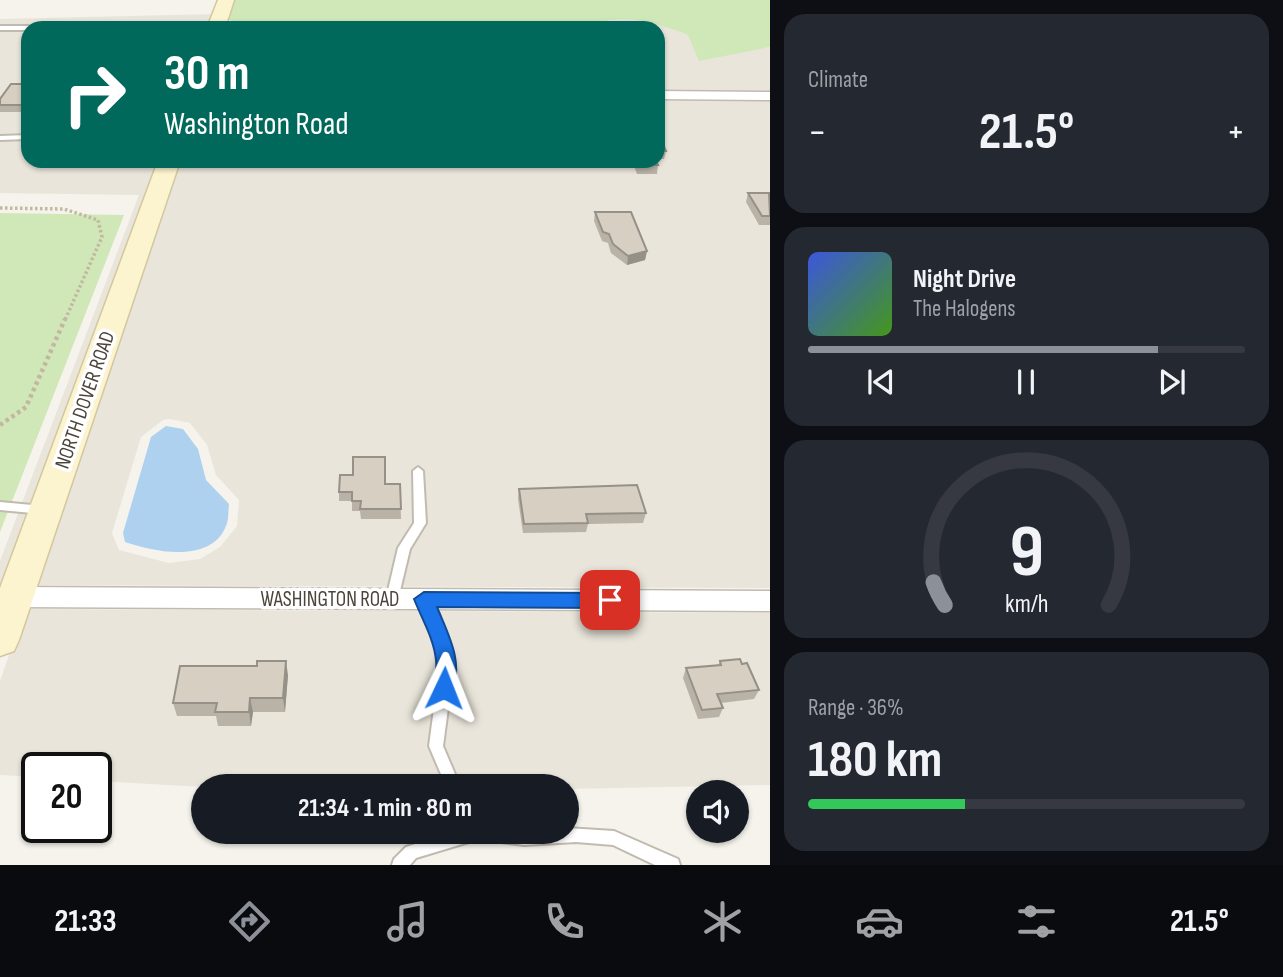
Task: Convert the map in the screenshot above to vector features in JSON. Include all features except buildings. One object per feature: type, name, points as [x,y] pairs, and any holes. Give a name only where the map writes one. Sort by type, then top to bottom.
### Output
[{"type":"street","points":[[218,21],[226,0]]},
{"type":"street","points":[[665,95],[770,96]]},
{"type":"street","name":"NORTH DOVER ROAD","points":[[0,640],[167,168]]},
{"type":"street","name":"WASHINGTON ROAD","points":[[15,597],[770,601]]},
{"type":"lane","points":[[0,28],[21,28]]},
{"type":"lane","points":[[0,138],[21,137]]},
{"type":"lane","points":[[392,599],[404,548],[420,523],[418,471]]},
{"type":"lane","points":[[0,506],[46,510]]},
{"type":"lane","points":[[424,599],[443,644],[447,663],[436,746],[448,774]]},
{"type":"lane","points":[[579,835],[614,838],[672,865]]},
{"type":"lane","points":[[400,865],[411,852],[438,844]]},
{"type":"path","points":[[0,208],[64,209],[98,220],[103,237],[26,407],[0,425]]},
{"type":"shaded area","points":[[215,14],[212,21],[21,21],[21,168],[159,168],[0,601],[0,561],[139,195],[0,193],[0,19]]},
{"type":"shaded area","points":[[620,17],[645,21],[608,21]]},
{"type":"shaded area","points":[[665,27],[753,50],[770,47],[770,92],[665,92]]},
{"type":"shaded area","points":[[665,98],[770,99],[770,588],[33,585],[175,168],[665,168]],"holes":[[[169,419],[190,423],[207,445],[216,475],[239,500],[237,526],[220,547],[200,559],[169,563],[119,550],[112,533],[141,437],[163,420]]]},
{"type":"shaded area","points":[[25,609],[770,613],[770,785],[749,785],[749,780],[686,780],[686,787],[579,789],[579,774],[191,774],[191,786],[112,782],[112,752],[21,752],[21,776],[0,775],[0,681]]},
{"type":"green space","points":[[232,0],[770,0],[770,47],[699,61],[688,35],[665,28],[665,21],[232,21],[226,18]]},
{"type":"green space","points":[[0,213],[124,215],[0,532]]},
{"type":"water","points":[[166,426],[183,429],[198,449],[206,480],[229,504],[227,524],[219,538],[208,546],[195,550],[166,551],[125,542],[123,533],[151,437]]},
{"type":"route","points":[[444,688],[447,663],[443,644],[424,599],[610,600]]}]
